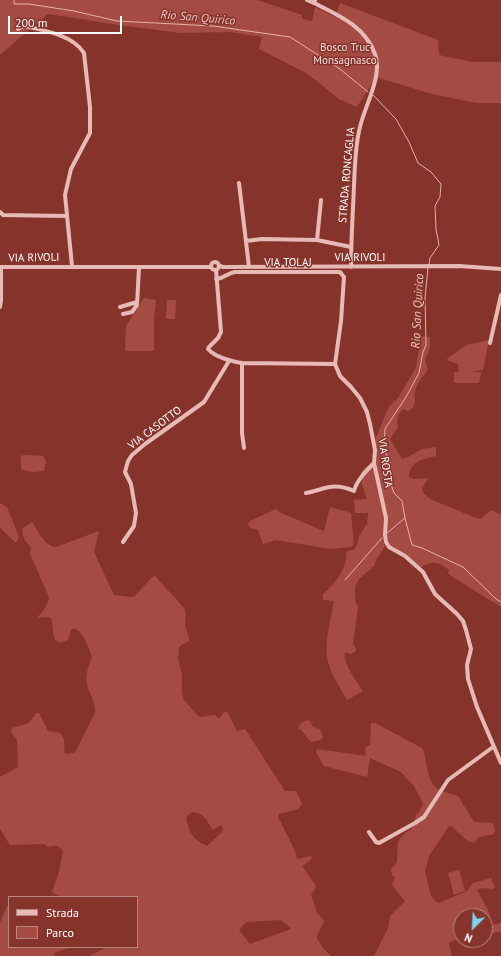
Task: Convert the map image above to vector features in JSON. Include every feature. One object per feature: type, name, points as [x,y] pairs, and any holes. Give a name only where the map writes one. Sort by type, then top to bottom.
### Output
[{"type":"street","name":"STRADA RONCAGLIA","points":[[307,0],[314,2],[354,26],[368,40],[373,49],[377,63],[376,77],[361,121],[357,140],[351,267]]},
{"type":"street","points":[[18,29],[24,26],[51,32],[79,46],[84,53],[90,107],[90,133],[71,169],[66,195],[72,266]]},
{"type":"street","points":[[239,182],[249,267]]},
{"type":"street","points":[[317,240],[321,200]]},
{"type":"street","points":[[0,212],[3,215],[67,216]]},
{"type":"street","points":[[246,241],[262,239],[317,240],[351,247]]},
{"type":"street","name":"VIA RIVOLI","points":[[0,307],[1,267],[211,267],[212,263],[215,262],[220,266],[249,267],[480,267],[501,269]]},
{"type":"street","points":[[220,266],[218,270],[216,270],[216,279],[221,332],[218,338],[208,349],[229,360],[242,363],[335,364]]},
{"type":"street","points":[[123,314],[132,312],[136,308],[139,267]]},
{"type":"street","points":[[211,267],[216,270]]},
{"type":"street","name":"VIA TOLAJ","points":[[216,279],[235,272],[340,272],[343,274],[341,321],[335,364]]},
{"type":"street","points":[[490,343],[501,294]]},
{"type":"street","points":[[120,307],[137,302]]},
{"type":"street","name":"VIA CASOTTO","points":[[124,542],[134,526],[136,513],[131,484],[125,472],[128,461],[132,455],[145,444],[204,402],[229,360]]},
{"type":"street","points":[[242,363],[242,433],[244,448]]},
{"type":"street","name":"VIA ROSTA","points":[[335,364],[340,376],[360,398],[367,412],[375,450],[374,463],[386,518],[384,535],[386,542],[389,547],[404,556],[423,572],[435,594],[457,614],[465,625],[471,649],[467,665],[468,679],[477,707],[501,763]]},
{"type":"street","points":[[306,493],[333,486],[354,491],[360,478],[374,463]]},
{"type":"street","points":[[369,832],[376,842],[379,843],[424,817],[448,780],[493,747]]},
{"type":"green space","name":"Bosco Truc Monsagnasco","points":[[0,0],[257,0],[302,15],[302,19],[312,21],[315,7],[335,17],[340,3],[438,40],[439,55],[472,62],[501,62],[501,103],[477,103],[432,94],[376,77],[357,107],[339,99],[308,74],[259,49],[262,37],[230,32],[180,33],[48,14],[0,55]]},
{"type":"green space","points":[[144,298],[156,300],[154,320],[154,351],[127,351],[125,350],[126,326]]},
{"type":"green space","points":[[167,300],[176,300],[175,319],[166,319]]},
{"type":"green space","points":[[421,336],[430,337],[430,348],[425,360],[428,370],[417,386],[413,408],[408,411],[403,409],[401,411],[397,423],[398,427],[390,439],[402,459],[422,449],[436,447],[436,456],[414,464],[409,477],[412,479],[428,478],[422,489],[424,494],[432,500],[476,518],[481,519],[491,510],[501,515],[501,607],[448,574],[449,570],[442,565],[433,563],[421,567],[386,541],[387,518],[376,464],[377,449],[375,440],[389,406],[398,398],[416,368]]},
{"type":"green space","points":[[489,340],[483,370],[468,372],[481,372],[479,383],[454,383],[454,372],[459,372],[458,364],[447,360],[448,358],[467,345]]},
{"type":"green space","points":[[21,456],[43,456],[46,462],[44,471],[33,472],[22,470]]},
{"type":"green space","points":[[369,465],[373,465],[384,515],[383,539],[385,546],[374,566],[358,580],[355,587],[355,601],[358,607],[353,643],[356,649],[355,652],[350,654],[347,652],[344,654],[349,669],[363,691],[347,700],[328,663],[327,643],[334,601],[323,600],[323,594],[332,586],[343,570],[346,552],[353,550],[357,545],[359,536],[367,524],[368,513],[355,513],[354,500],[367,499],[362,485],[361,474],[364,468]]},
{"type":"green space","points":[[0,503],[7,507],[19,537],[16,543],[2,530],[0,526]]},
{"type":"green space","points":[[330,507],[351,513],[354,544],[351,547],[331,549],[276,540],[263,544],[258,530],[251,528],[248,525],[250,521],[276,509],[281,513],[324,531]]},
{"type":"green space","points":[[32,522],[45,541],[56,547],[99,531],[94,552],[114,595],[135,596],[152,577],[155,576],[185,609],[185,626],[189,641],[181,645],[179,648],[178,659],[182,674],[182,693],[184,700],[199,717],[215,715],[219,719],[223,713],[227,711],[237,731],[245,729],[285,791],[296,791],[302,804],[298,809],[279,814],[278,817],[295,851],[297,859],[311,856],[312,859],[302,866],[316,886],[315,890],[311,894],[317,913],[324,921],[317,939],[322,947],[331,956],[89,956],[105,948],[138,948],[138,896],[58,896],[52,892],[59,872],[63,851],[57,846],[48,847],[44,844],[10,845],[0,829],[0,777],[18,767],[17,740],[11,733],[12,728],[29,723],[36,713],[39,713],[48,731],[60,733],[62,735],[64,752],[66,754],[75,753],[95,713],[94,703],[86,680],[92,657],[87,644],[83,636],[74,628],[71,630],[68,640],[58,642],[55,640],[51,618],[37,618],[46,606],[49,597],[30,554],[31,548],[24,539],[22,529]],"holes":[[[192,812],[196,812],[207,820],[213,830],[221,825],[223,829],[222,832],[207,846],[198,841],[192,835],[186,819]],[[281,920],[291,929],[250,944],[239,930],[247,922]]]},
{"type":"green space","points":[[307,720],[310,721],[313,727],[320,729],[323,737],[321,740],[311,742],[301,730],[298,729],[300,724]]},
{"type":"green space","points":[[371,723],[375,723],[422,748],[432,783],[439,789],[458,796],[474,822],[493,823],[495,830],[494,834],[479,837],[474,843],[468,841],[449,826],[429,856],[425,871],[431,896],[436,902],[439,903],[467,891],[473,883],[491,878],[495,887],[493,889],[481,888],[477,890],[487,908],[453,908],[453,941],[449,943],[452,956],[374,956],[388,928],[390,916],[405,901],[392,885],[395,878],[392,875],[391,869],[397,862],[398,842],[403,835],[413,827],[416,815],[423,803],[414,786],[401,772],[370,758],[367,777],[324,766],[316,752],[317,749],[366,756],[366,747],[370,745]]},
{"type":"green space","points":[[459,870],[465,891],[454,895],[448,873]]},
{"type":"green space","points":[[8,905],[8,948],[69,948],[56,952],[54,954],[55,956],[0,956],[0,923]]},
{"type":"green space","points":[[501,923],[501,932],[493,933],[493,925]]},
{"type":"waterway","name":"Rio San Quirico","points":[[14,0],[14,4],[29,4],[74,11],[117,21],[213,26],[290,37],[340,69],[368,92]]},
{"type":"waterway","name":"Rio San Quirico","points":[[373,95],[396,119],[409,142],[418,163],[431,172],[441,184],[440,197],[435,206],[436,229],[439,245],[430,258],[429,265]]},
{"type":"waterway","name":"Rio San Quirico","points":[[387,533],[405,518],[402,501],[394,493],[390,482],[390,463],[384,449],[385,429],[406,397],[419,373],[423,352],[426,345],[425,298],[428,268]]},
{"type":"waterway","points":[[405,518],[412,545],[422,548],[463,567],[501,602]]},
{"type":"waterway","name":"Rio San Quirico","points":[[345,580],[382,538]]}]
